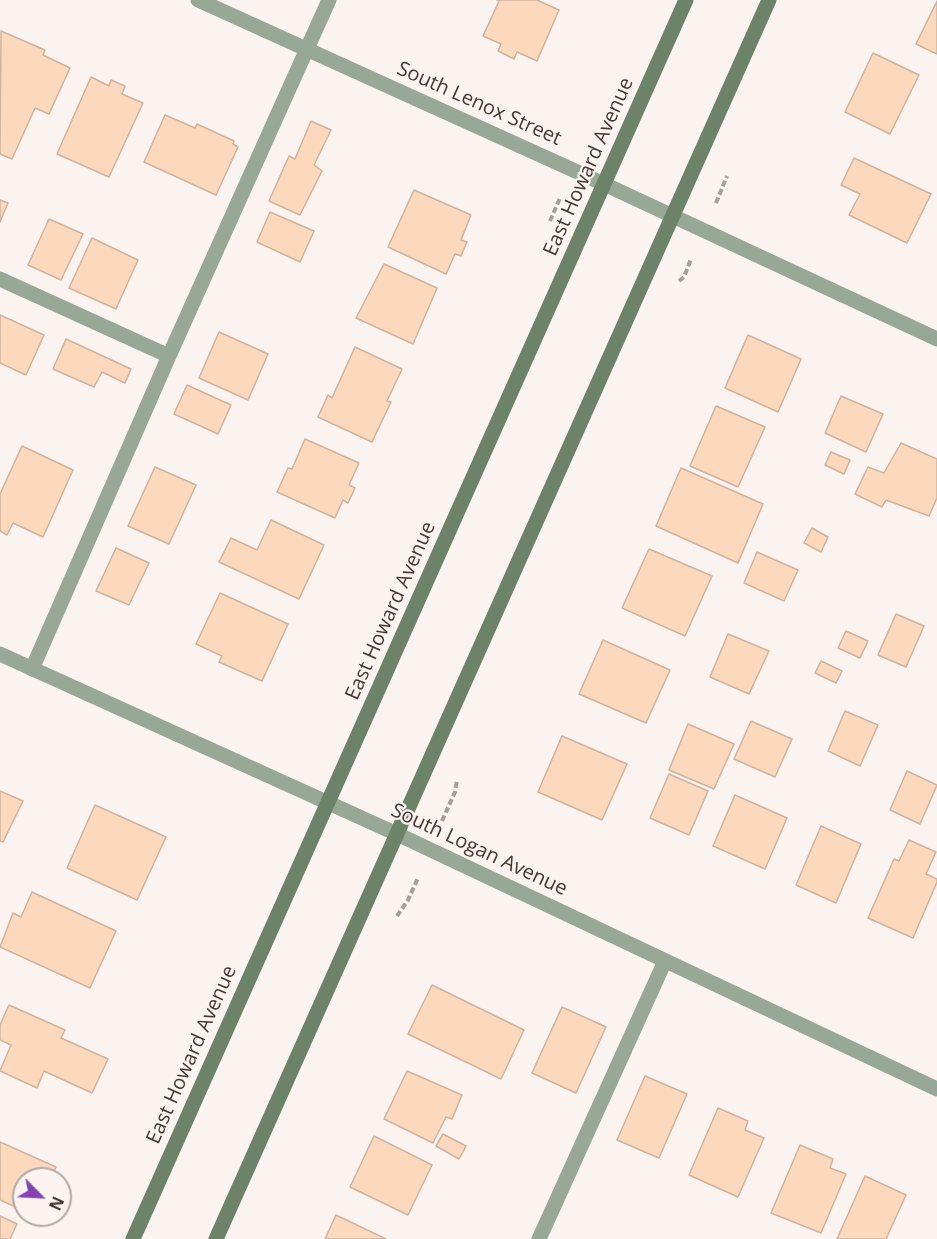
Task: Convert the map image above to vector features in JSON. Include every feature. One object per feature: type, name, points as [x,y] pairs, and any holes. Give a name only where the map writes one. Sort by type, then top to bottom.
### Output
[{"type":"main road","name":"East Howard Avenue","points":[[133,1239],[686,0]]},
{"type":"main road","points":[[216,1239],[769,0]]},
{"type":"street","name":"South Lenox Street","points":[[198,0],[604,184],[937,339]]},
{"type":"street","points":[[32,669],[329,0]]},
{"type":"street","points":[[0,279],[169,356]]},
{"type":"street","name":"South Logan Avenue","points":[[0,654],[397,834],[937,1089]]},
{"type":"street","points":[[539,1239],[665,961]]},
{"type":"building","points":[[497,0],[537,0],[559,10],[537,61],[517,52],[514,59],[498,51],[501,44],[483,36],[499,1]]},
{"type":"building","points":[[937,1],[937,54],[916,44]]},
{"type":"building","points":[[1,31],[45,50],[43,55],[70,68],[49,114],[35,108],[12,159],[0,154]]},
{"type":"building","points":[[873,53],[919,75],[890,134],[845,112]]},
{"type":"building","points":[[91,77],[109,86],[111,80],[125,86],[122,94],[143,103],[109,177],[57,154]]},
{"type":"building","points":[[165,115],[195,128],[197,124],[234,141],[233,144],[238,147],[216,195],[144,162]]},
{"type":"building","points":[[311,121],[331,130],[314,165],[322,171],[300,215],[269,201],[289,156],[295,159]]},
{"type":"building","points":[[854,158],[931,194],[907,243],[849,215],[860,194],[841,185]]},
{"type":"building","points":[[414,190],[471,215],[461,240],[467,242],[461,256],[455,254],[446,274],[388,247]]},
{"type":"building","points":[[0,200],[8,203],[0,222]]},
{"type":"building","points":[[270,212],[314,231],[300,262],[257,242]]},
{"type":"building","points":[[49,219],[83,234],[61,280],[28,265]]},
{"type":"building","points":[[92,238],[138,260],[116,309],[69,288]]},
{"type":"building","points":[[384,264],[437,288],[413,344],[356,318]]},
{"type":"building","points":[[0,315],[44,335],[26,375],[0,363]]},
{"type":"building","points":[[219,332],[268,354],[248,400],[199,378]]},
{"type":"building","points":[[748,335],[801,359],[778,412],[725,388]]},
{"type":"building","points":[[66,339],[131,369],[125,383],[102,372],[94,387],[53,369]]},
{"type":"building","points":[[355,347],[402,369],[387,401],[391,402],[372,442],[318,417],[328,395],[332,398]]},
{"type":"building","points":[[187,385],[231,405],[218,434],[174,414]]},
{"type":"building","points":[[841,396],[883,414],[866,452],[825,433]]},
{"type":"building","points":[[716,406],[765,427],[738,487],[690,466]]},
{"type":"building","points":[[305,439],[359,463],[349,485],[355,488],[348,503],[343,500],[335,518],[277,492],[288,468],[292,469]]},
{"type":"building","points":[[901,443],[937,459],[937,498],[929,516],[886,500],[882,507],[855,494],[868,467],[884,473]]},
{"type":"building","points":[[22,446],[73,470],[43,537],[13,523],[7,535],[0,531],[0,494]]},
{"type":"building","points":[[831,452],[850,460],[844,474],[825,465]]},
{"type":"building","points":[[155,467],[196,485],[169,544],[128,526]]},
{"type":"building","points":[[681,468],[763,504],[738,563],[656,526]]},
{"type":"building","points":[[271,520],[324,545],[299,599],[219,562],[231,538],[257,550]]},
{"type":"building","points":[[812,528],[828,537],[821,552],[804,543]]},
{"type":"building","points":[[116,548],[149,563],[129,605],[96,591]]},
{"type":"building","points":[[649,549],[712,576],[685,636],[622,608]]},
{"type":"building","points":[[757,552],[798,570],[784,601],[744,583]]},
{"type":"building","points":[[220,593],[288,624],[262,681],[219,662],[222,656],[196,644]]},
{"type":"building","points":[[896,614],[924,626],[906,667],[878,655]]},
{"type":"building","points":[[846,631],[868,641],[860,658],[838,648]]},
{"type":"building","points":[[728,634],[769,651],[749,694],[710,677]]},
{"type":"building","points":[[603,640],[670,670],[646,723],[579,694]]},
{"type":"building","points":[[821,661],[842,671],[836,683],[815,673]]},
{"type":"building","points":[[845,711],[878,725],[860,766],[828,751]]},
{"type":"building","points":[[751,721],[792,739],[775,777],[734,759]]},
{"type":"building","points":[[688,724],[734,744],[714,789],[669,770]]},
{"type":"building","points":[[562,736],[627,764],[602,820],[538,792]]},
{"type":"building","points":[[907,771],[937,785],[920,824],[890,810]]},
{"type":"building","points":[[669,774],[708,791],[689,835],[650,818]]},
{"type":"building","points":[[0,791],[23,801],[3,842],[0,841]]},
{"type":"building","points":[[735,795],[787,818],[765,869],[713,846]]},
{"type":"building","points":[[95,805],[166,837],[137,900],[67,868]]},
{"type":"building","points":[[821,826],[861,844],[836,903],[796,885]]},
{"type":"building","points":[[909,840],[936,852],[926,874],[937,879],[937,882],[913,938],[868,918],[894,859],[899,861]]},
{"type":"building","points":[[32,892],[116,931],[90,988],[0,947],[13,913],[21,917]]},
{"type":"building","points":[[432,985],[524,1030],[501,1079],[408,1034]]},
{"type":"building","points":[[9,1005],[65,1030],[61,1038],[108,1059],[92,1093],[44,1071],[37,1088],[0,1071],[11,1045],[0,1040],[0,1025]]},
{"type":"building","points":[[562,1007],[606,1027],[576,1093],[532,1073]]},
{"type":"building","points":[[407,1071],[462,1095],[452,1119],[446,1117],[433,1143],[384,1119]]},
{"type":"building","points":[[645,1076],[687,1094],[659,1158],[617,1140]]},
{"type":"building","points":[[718,1108],[748,1121],[745,1130],[764,1138],[738,1197],[689,1175]]},
{"type":"building","points":[[443,1134],[466,1146],[459,1159],[436,1146]]},
{"type":"building","points":[[374,1136],[432,1165],[408,1215],[350,1187]]},
{"type":"building","points":[[0,1142],[56,1167],[12,1167],[12,1206],[0,1200]]},
{"type":"building","points":[[800,1145],[833,1159],[830,1168],[846,1174],[821,1233],[771,1213]]},
{"type":"building","points":[[865,1176],[906,1195],[886,1239],[837,1239]]},
{"type":"building","points":[[336,1215],[386,1239],[325,1239]]},
{"type":"building","points":[[0,1216],[12,1222],[12,1227],[16,1227],[10,1239],[0,1239]]}]
